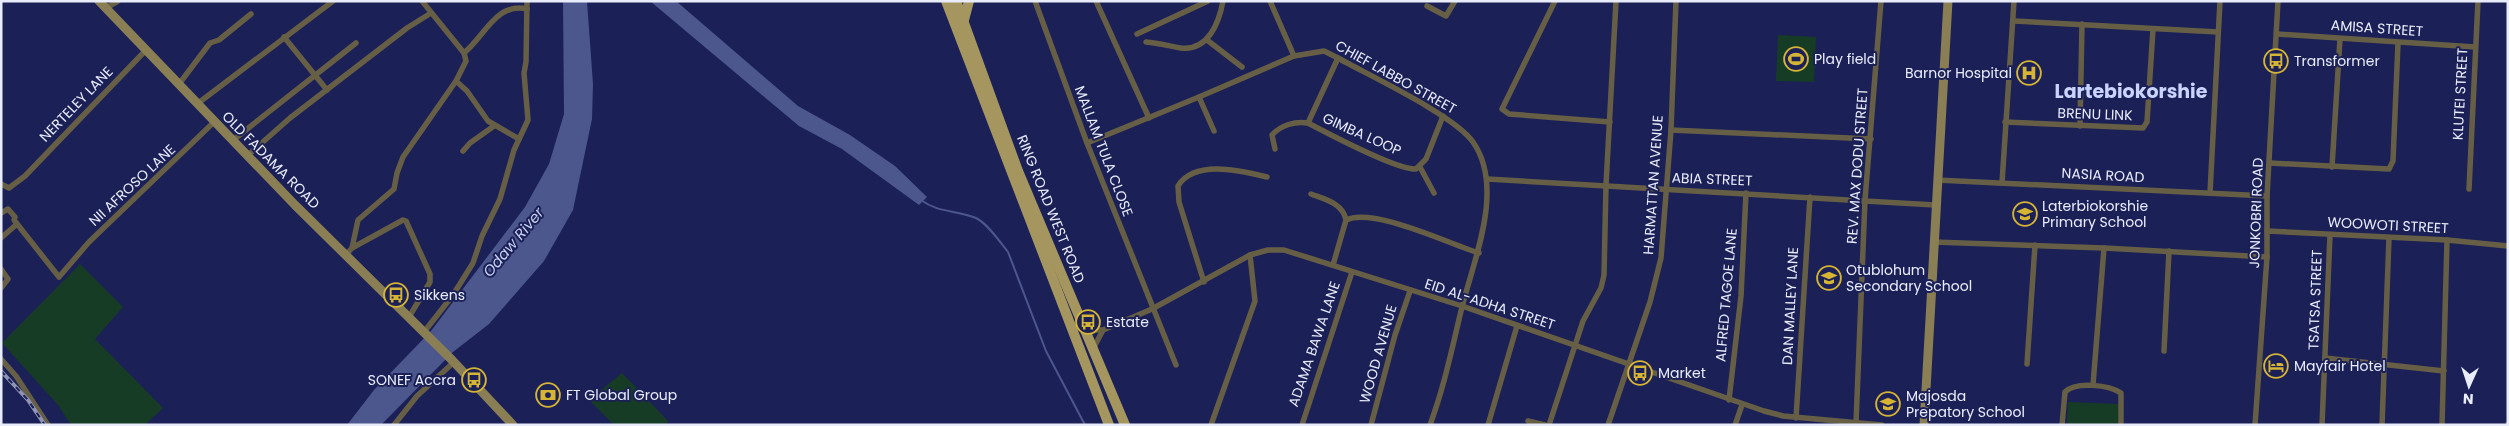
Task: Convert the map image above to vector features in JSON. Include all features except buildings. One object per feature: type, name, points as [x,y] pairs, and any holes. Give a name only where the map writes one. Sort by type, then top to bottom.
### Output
[{"type":"main road","points":[[964,20],[969,1]]},
{"type":"main road","name":"RING ROAD WEST ROAD","points":[[954,3],[964,20],[1018,171],[1125,425]]},
{"type":"main road","name":"RING ROAD WEST ROAD","points":[[954,3],[1109,425]]},
{"type":"street","name":"OLD FADAMA ROAD","points":[[99,1],[232,141],[349,252],[513,425]]},
{"type":"street","points":[[106,8],[118,1]]},
{"type":"street","points":[[197,104],[333,1]]},
{"type":"street","points":[[349,252],[358,220],[394,189],[396,173],[403,157],[456,81],[466,61],[464,53],[422,1]]},
{"type":"street","points":[[426,333],[473,263],[482,236],[500,199],[500,194],[528,120],[529,109],[524,73],[527,1]]},
{"type":"street","name":"MALLAM TULA CLOSE","points":[[1035,1],[1086,142],[1176,365]]},
{"type":"street","points":[[1096,1],[1149,118]]},
{"type":"street","points":[[1136,34],[1208,1]]},
{"type":"street","points":[[1146,42],[1186,48],[1193,47],[1207,40],[1216,25],[1223,1]]},
{"type":"street","points":[[1270,1],[1294,56]]},
{"type":"street","points":[[1427,6],[1446,16],[1455,1]]},
{"type":"street","points":[[1555,1],[1502,109],[1509,114],[1610,122]]},
{"type":"street","points":[[1549,425],[1585,316],[1601,288],[1604,275],[1606,184],[1616,1]]},
{"type":"street","name":"HARMATTAN AVENUE","points":[[1608,425],[1658,271],[1664,236],[1671,130],[1676,1]]},
{"type":"street","name":"REV. MAX DODU STREET","points":[[1856,423],[1865,200],[1881,1]]},
{"type":"street","points":[[1924,425],[1948,1]]},
{"type":"street","points":[[2002,183],[2014,1]]},
{"type":"street","points":[[2210,193],[2220,1]]},
{"type":"street","name":"JONKOBRI ROAD","points":[[2255,425],[2267,257],[2267,196],[2278,1]]},
{"type":"street","name":"KLUTEI STREET","points":[[2469,189],[2474,47],[2478,1]]},
{"type":"street","points":[[464,53],[503,11],[515,7],[527,9]]},
{"type":"street","points":[[247,156],[290,118],[407,28],[431,13]]},
{"type":"street","points":[[179,84],[210,43],[219,40],[251,14]]},
{"type":"street","points":[[2014,21],[2218,32]]},
{"type":"street","points":[[2080,126],[2082,24]]},
{"type":"street","name":"BRENU LINK","points":[[2006,122],[2139,128],[2146,126],[2154,29]]},
{"type":"street","name":"AMISA STREET","points":[[2277,34],[2474,47]]},
{"type":"street","points":[[284,37],[327,90]]},
{"type":"street","points":[[2332,167],[2340,38]]},
{"type":"street","points":[[1207,40],[1242,68]]},
{"type":"street","points":[[2270,163],[2379,170],[2389,169],[2392,166],[2398,42]]},
{"type":"street","points":[[232,141],[356,44]]},
{"type":"street","name":"NERTELEY LANE","points":[[1,184],[8,188],[25,176],[146,50]]},
{"type":"street","name":"CHIEF LABBO STREET","points":[[1086,142],[1149,118],[1294,56],[1324,51],[1443,116],[1466,133],[1473,142],[1485,168],[1487,179],[1479,253],[1462,306],[1451,360],[1430,425]]},
{"type":"street","name":"GIMBA LOOP","points":[[1338,58],[1308,123],[1379,157],[1407,168],[1420,167]]},
{"type":"street","points":[[456,81],[467,91],[478,109],[494,126],[520,139]]},
{"type":"street","points":[[1199,97],[1214,131]]},
{"type":"street","points":[[1434,193],[1420,167],[1426,159],[1443,116]]},
{"type":"street","name":"NII AFROSO LANE","points":[[17,224],[59,277],[65,273],[63,271],[67,266],[131,201],[156,180],[214,122]]},
{"type":"street","points":[[1275,149],[1272,135],[1275,131],[1292,123],[1308,123]]},
{"type":"street","points":[[463,152],[470,143],[494,126]]},
{"type":"street","points":[[1671,130],[1871,139]]},
{"type":"street","points":[[1204,282],[1179,202],[1178,186],[1188,177],[1203,169],[1267,177]]},
{"type":"street","name":"ABIA STREET","points":[[1487,179],[1606,184],[1666,190],[1935,205]]},
{"type":"street","name":"NASIA ROAD","points":[[1937,180],[2267,196]]},
{"type":"street","name":"ALFRED TAGOE LANE","points":[[1729,400],[1741,296],[1746,193]]},
{"type":"street","points":[[1311,194],[1335,204],[1343,212],[1346,220],[1333,265]]},
{"type":"street","name":"DAN MALLEY LANE","points":[[1796,418],[1810,197]]},
{"type":"street","points":[[1,213],[8,209],[15,217],[14,220],[17,224],[1,238]]},
{"type":"street","points":[[1346,220],[1363,217],[1386,221],[1479,253]]},
{"type":"street","points":[[349,252],[403,220],[406,221],[430,274],[430,282],[409,317]]},
{"type":"street","name":"WOOWOTI STREET","points":[[2268,232],[2447,240],[2508,246]]},
{"type":"street","name":"TSATSA STREET","points":[[2322,425],[2330,235]]},
{"type":"street","points":[[2382,425],[2389,238]]},
{"type":"street","points":[[2442,425],[2447,240]]},
{"type":"street","points":[[1933,242],[2104,248],[2267,257]]},
{"type":"street","points":[[2027,364],[2035,245]]},
{"type":"street","points":[[2093,385],[2104,248]]},
{"type":"street","name":"EID AL-ADHA STREET","points":[[1087,334],[1095,330],[1103,330],[1152,309],[1250,255],[1268,250],[1284,250],[1462,306],[1742,405],[1796,418],[1882,425]]},
{"type":"street","points":[[2164,351],[2169,251]]},
{"type":"street","points":[[1211,425],[1255,301],[1256,293],[1250,255]]},
{"type":"street","points":[[1,269],[8,279],[1,288]]},
{"type":"street","name":"ADAMA BAWA LANE","points":[[1302,425],[1352,272]]},
{"type":"street","name":"WOOD AVENUE","points":[[1371,425],[1395,335],[1410,291]]},
{"type":"street","points":[[1488,425],[1517,326]]},
{"type":"street","points":[[1093,349],[1103,330]]},
{"type":"street","points":[[2325,358],[2444,370]]},
{"type":"street","points":[[1,359],[16,376],[48,425]]},
{"type":"street","points":[[394,425],[417,396],[453,361]]},
{"type":"street","points":[[2062,425],[2065,392],[2068,388],[2093,385],[2121,393],[2121,425]]},
{"type":"street","points":[[1735,425],[1742,405]]},
{"type":"street","points":[[1528,421],[1545,425]]},
{"type":"green space","name":"Play field","points":[[1778,35],[1816,37],[1814,82],[1776,81]]},
{"type":"green space","points":[[80,264],[123,307],[95,339],[163,408],[145,425],[71,425],[58,405],[2,343]]},
{"type":"green space","points":[[622,373],[668,421],[665,425],[614,425],[589,400]]},
{"type":"green space","points":[[2068,402],[2119,404],[2118,425],[2067,425]]},
{"type":"water","name":"Odaw River","points":[[563,1],[587,1],[593,84],[592,119],[573,210],[544,261],[489,324],[453,352],[381,425],[347,425],[374,390],[431,331],[525,207],[549,164],[564,114]]},
{"type":"water","points":[[650,1],[676,1],[798,106],[850,135],[895,166],[927,197],[919,205],[842,149],[799,126]]},
{"type":"waterway","points":[[921,200],[934,207],[976,218],[989,229],[1008,252],[1046,351],[1085,425]]},
{"type":"railway","points":[[1,371],[28,400],[45,425]]},
{"type":"place","name":"Play field","points":[[1796,59]]},
{"type":"place","name":"Transformer","points":[[2276,61]]},
{"type":"place","name":"Barnor Hospital","points":[[2029,73]]},
{"type":"place","name":"Laterbiokorshie Primary School","points":[[2025,214]]},
{"type":"place","name":"Otublohum Secondary School","points":[[1829,278]]},
{"type":"place","name":"Sikkens","points":[[396,295]]},
{"type":"place","name":"Estate","points":[[1088,322]]},
{"type":"place","name":"Mayfair Hotel","points":[[2276,366]]},
{"type":"place","name":"Market","points":[[1640,373]]},
{"type":"place","name":"SONEF Accra","points":[[474,380]]},
{"type":"place","name":"FT Global Group","points":[[548,395]]},
{"type":"place","name":"Majosda Prepatory School","points":[[1888,404]]},
{"type":"district","name":"Lartebiokorshie","points":[[2131,91]]}]
